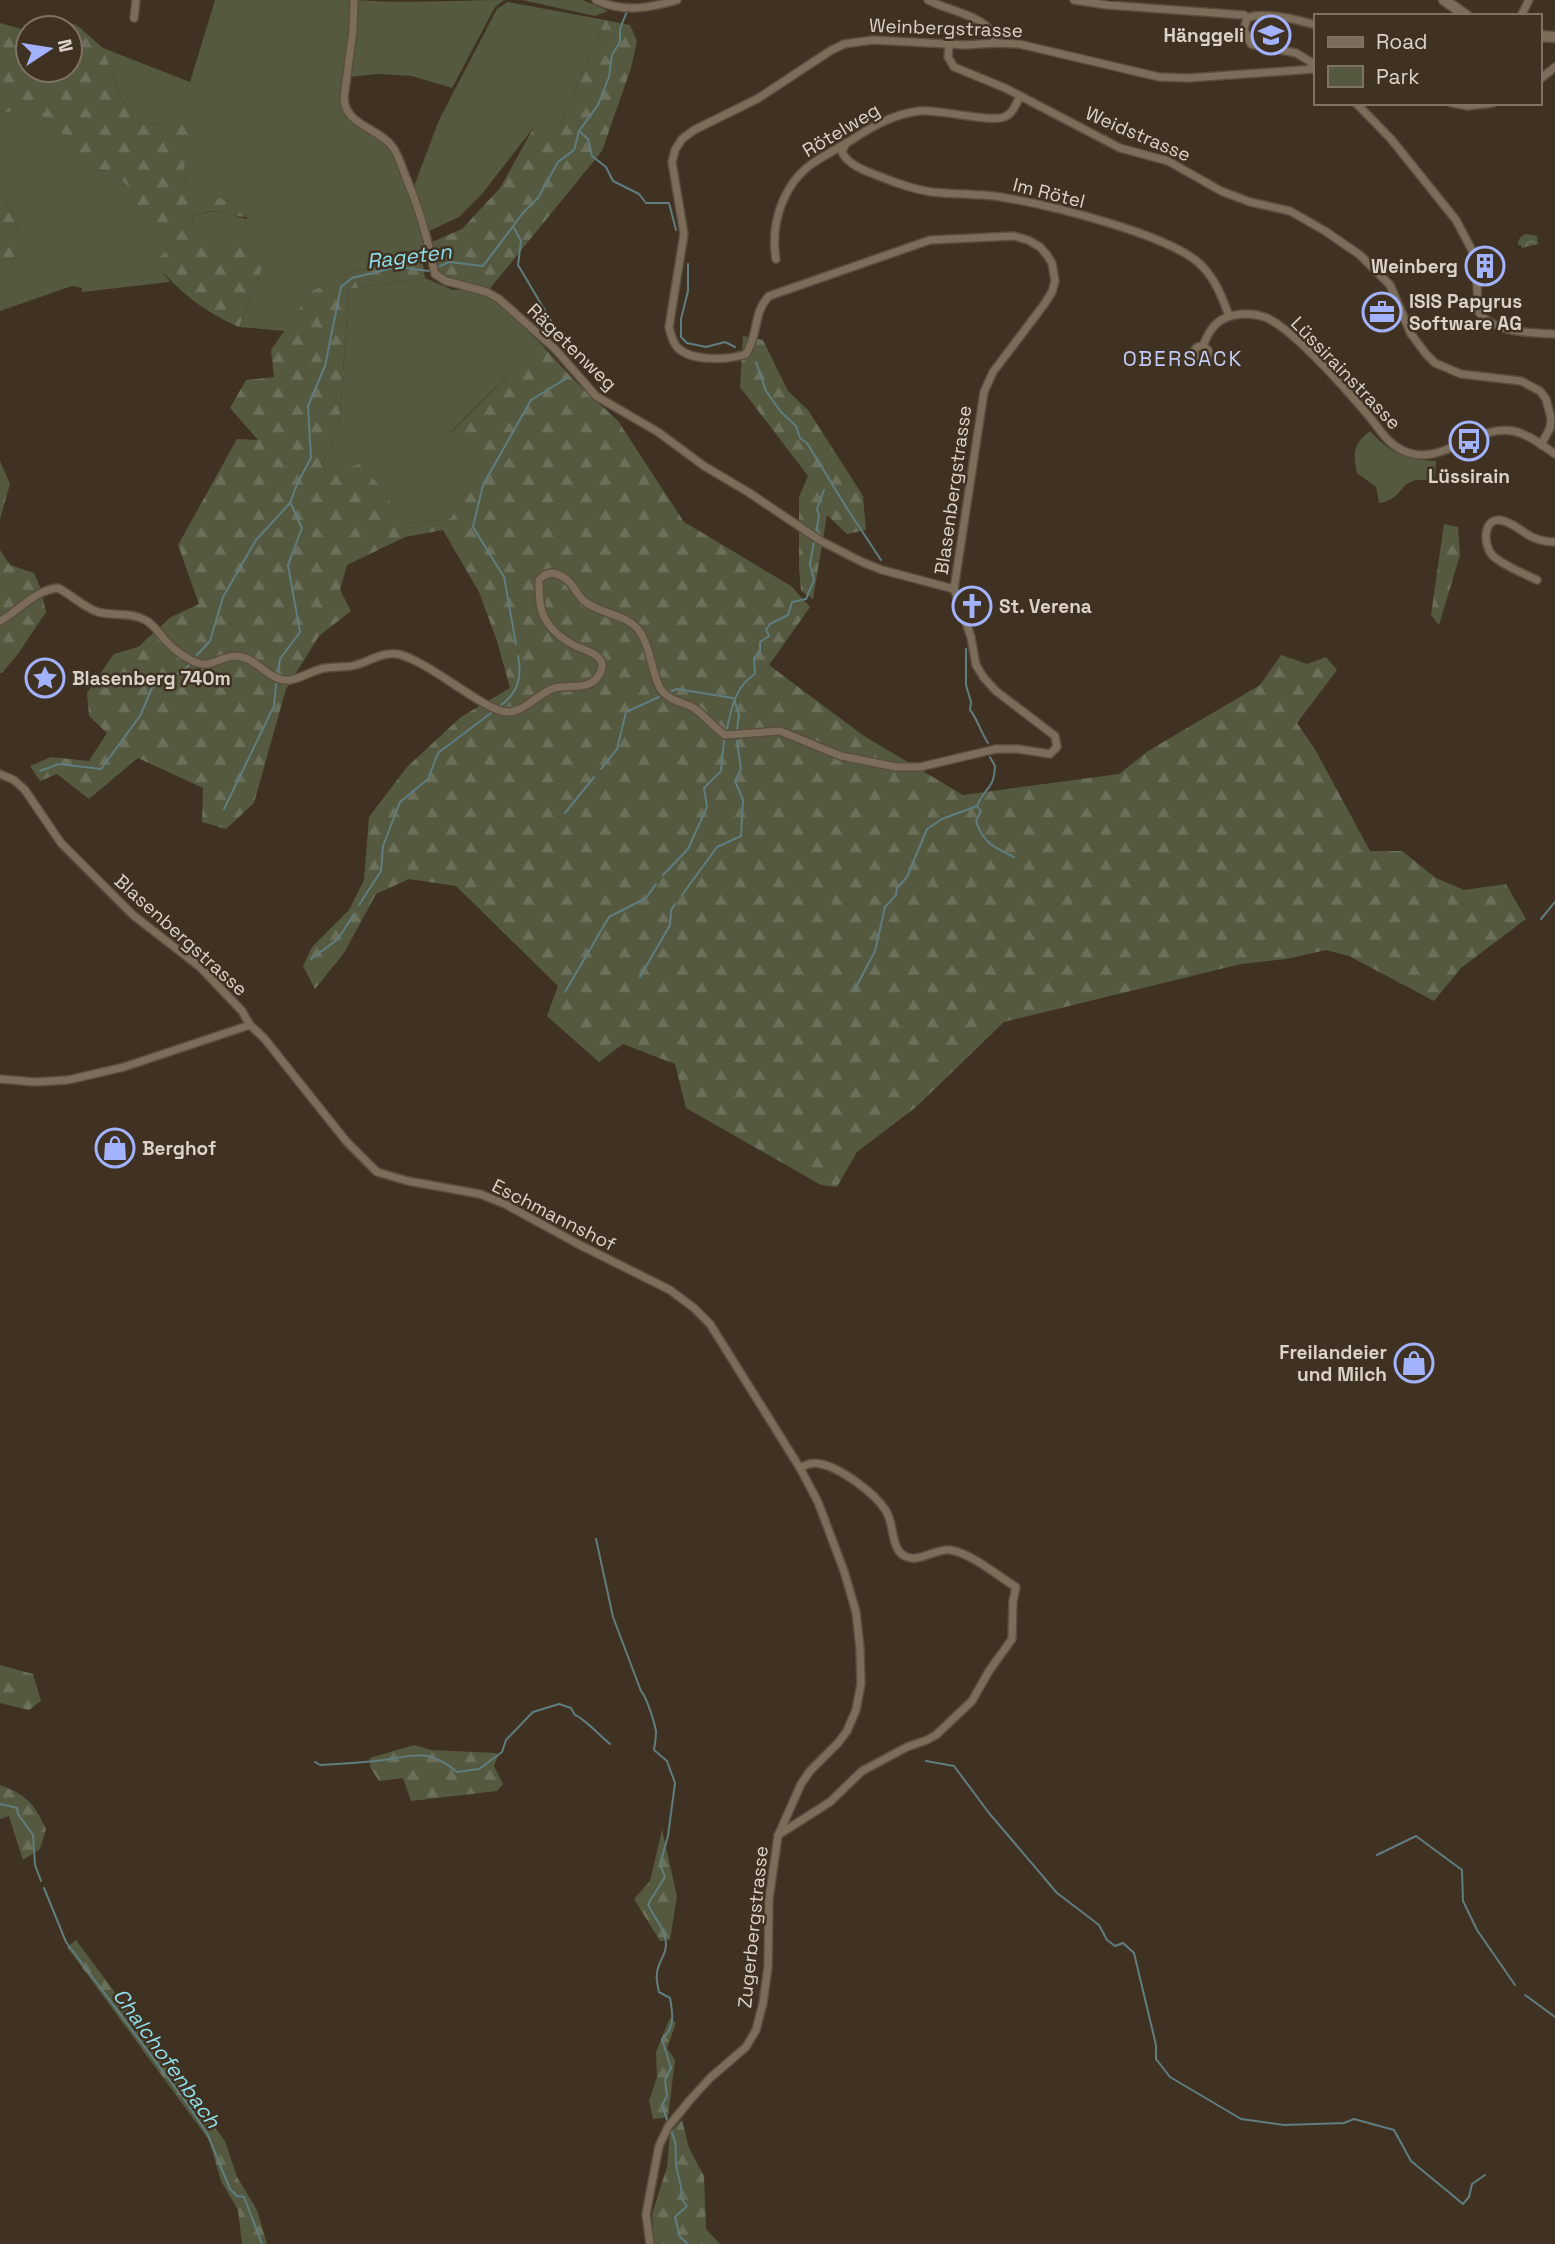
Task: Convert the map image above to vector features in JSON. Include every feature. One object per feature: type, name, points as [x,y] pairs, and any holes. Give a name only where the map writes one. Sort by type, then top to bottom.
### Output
[{"type":"main road","points":[[1444,0],[1464,14]]},
{"type":"street","points":[[134,18],[136,0]]},
{"type":"street","name":"Rägetenweg","points":[[354,0],[344,107],[353,118],[385,139],[397,156],[419,209],[434,269],[446,281],[487,292],[499,299],[556,350],[596,396],[658,432],[704,466],[821,541],[882,570],[954,589]]},
{"type":"street","points":[[596,0],[610,7],[630,9],[651,8],[677,0]]},
{"type":"street","points":[[928,0],[984,24],[994,34],[996,43]]},
{"type":"street","points":[[1074,0],[1244,15],[1247,18]]},
{"type":"street","points":[[1314,25],[1278,17],[1251,15],[1247,18],[1244,30],[1251,44],[1296,53],[1311,62],[1314,69]]},
{"type":"street","name":"Weinbergstrasse","points":[[757,99],[844,44],[873,40],[948,45],[1019,44],[1159,77],[1189,78],[1314,69]]},
{"type":"street","name":"Weidstrasse","points":[[948,45],[948,57],[954,67],[988,80],[1120,148],[1168,161],[1221,191],[1250,202],[1290,211],[1325,230],[1360,255],[1390,285],[1411,334],[1435,363],[1461,374],[1521,381],[1540,391],[1546,399],[1551,418],[1550,428],[1541,444]]},
{"type":"street","points":[[1541,78],[1555,67]]},
{"type":"street","name":"Rötelweg","points":[[776,259],[773,244],[779,213],[787,192],[811,164],[885,121],[916,112],[932,111],[1000,119],[1011,113],[1020,96]]},
{"type":"street","name":"Blasenbergstrasse","points":[[0,621],[14,614],[38,594],[58,588],[101,613],[133,615],[146,620],[169,645],[197,663],[208,664],[223,657],[237,656],[248,659],[282,680],[292,680],[324,668],[354,666],[382,654],[393,654],[404,656],[433,670],[490,705],[508,712],[518,710],[546,691],[558,687],[590,685],[603,667],[595,653],[572,645],[559,635],[545,617],[539,580],[544,574],[550,573],[562,576],[572,584],[583,600],[598,610],[633,623],[647,643],[660,688],[665,695],[691,706],[725,735],[780,730],[842,757],[896,767],[920,767],[996,749],[1046,755],[1055,752],[1055,736],[996,691],[984,678],[976,665],[971,637],[954,589],[984,392],[993,372],[1052,292],[1055,281],[1052,263],[1040,247],[1014,236],[930,240],[769,296],[758,314],[755,336],[746,354],[723,360],[689,355],[679,349],[671,339],[669,327],[684,234],[672,162],[675,150],[682,139],[694,130],[757,99]]},
{"type":"street","points":[[1358,105],[1391,139],[1456,220],[1476,258],[1478,311],[1483,317],[1509,329],[1555,334]]},
{"type":"street","name":"Im Rötel","points":[[846,144],[842,152],[848,160],[864,170],[910,188],[1005,197],[1103,222],[1176,248],[1200,264],[1213,279],[1228,316]]},
{"type":"street","name":"Lüssirainstrasse","points":[[1228,316],[1256,314],[1290,333],[1368,415],[1387,439],[1401,450],[1431,455],[1489,432],[1502,430],[1521,433],[1555,454]]},
{"type":"street","points":[[1203,346],[1214,325],[1228,316]]},
{"type":"street","points":[[1537,580],[1494,557],[1485,542],[1485,532],[1489,524],[1497,520],[1504,521],[1534,539],[1555,541]]},
{"type":"street","name":"Blasenbergstrasse","points":[[0,774],[14,780],[25,790],[61,843],[133,915],[200,967],[242,1011],[250,1025],[124,1067],[68,1080],[35,1082],[0,1079]]},
{"type":"street","name":"Eschmannshof","points":[[250,1025],[264,1038],[346,1141],[377,1172],[408,1181],[480,1194],[505,1204],[670,1290],[710,1324],[764,1409]]},
{"type":"street","name":"Zugerbergstrasse","points":[[650,2244],[646,2214],[659,2146],[670,2124],[710,2078],[746,2047],[756,2030],[768,1967],[769,1899],[778,1836],[805,1777],[846,1731],[856,1710],[861,1684],[856,1612],[844,1572],[818,1502],[764,1409]]},
{"type":"street","points":[[778,1836],[830,1802],[862,1771],[936,1735],[972,1701],[1012,1639],[1016,1587],[958,1552],[936,1550],[912,1559],[905,1557],[897,1546],[887,1511],[876,1498],[829,1466],[819,1463],[800,1468]]},
{"type":"green space","points":[[215,0],[351,0],[352,29],[343,108],[390,147],[422,227],[422,258],[352,272],[312,291],[285,331],[239,327],[262,270],[196,232],[192,217],[212,212],[247,219],[246,206],[184,183],[186,113],[158,125],[136,123],[120,96],[103,48],[190,82]]},
{"type":"green space","points":[[357,0],[504,0],[495,7],[452,88],[412,76],[379,74],[348,77]]},
{"type":"green space","points":[[522,0],[583,0],[608,11],[595,16]]},
{"type":"green space","points":[[508,2],[605,20],[558,131],[534,127],[482,194],[459,217],[427,232],[413,189],[439,120],[497,9]]},
{"type":"green space","points":[[605,20],[630,25],[637,41],[631,68],[602,151],[488,291],[438,274],[432,242],[462,229],[500,188],[534,127],[558,131]]},
{"type":"green space","points":[[0,23],[14,27],[14,84],[84,84],[84,31],[103,48],[120,96],[136,123],[158,125],[186,113],[196,124],[186,137],[184,183],[246,206],[260,215],[242,217],[210,211],[192,217],[196,232],[222,245],[245,233],[262,270],[239,327],[193,300],[155,262],[167,250],[140,215],[132,190],[112,171],[80,166],[68,135],[53,132],[44,117],[27,107],[0,114]]},
{"type":"green space","points":[[27,106],[44,117],[53,132],[68,135],[80,165],[92,170],[112,171],[132,190],[140,215],[167,250],[156,262],[170,282],[82,292],[82,288],[72,286],[0,311],[0,262],[29,253],[0,191],[0,114]]},
{"type":"green space","points":[[0,191],[29,253],[0,262]]},
{"type":"green space","points":[[1526,234],[1537,236],[1538,244],[1522,248],[1518,245],[1520,238]]},
{"type":"green space","points":[[422,258],[425,278],[349,289],[339,428],[322,465],[329,475],[362,463],[406,523],[450,519],[484,464],[452,432],[540,343],[573,379],[618,421],[684,522],[791,586],[810,607],[769,665],[864,736],[963,795],[1119,774],[1148,751],[1260,685],[1281,655],[1307,664],[1326,657],[1337,670],[1297,723],[1316,751],[1370,851],[1402,851],[1436,878],[1464,890],[1506,884],[1526,919],[1461,968],[1434,1001],[1349,956],[1326,950],[1286,959],[1241,964],[1004,1022],[916,1107],[857,1152],[837,1187],[821,1185],[686,1108],[675,1064],[623,1044],[599,1062],[547,1016],[558,986],[456,886],[409,879],[376,894],[344,953],[315,989],[303,966],[312,947],[349,910],[364,880],[369,817],[407,767],[461,717],[510,688],[479,592],[443,530],[405,537],[347,565],[340,590],[351,611],[319,636],[286,689],[254,803],[226,829],[202,822],[203,788],[138,758],[89,799],[57,774],[40,781],[30,766],[51,757],[89,761],[107,733],[89,716],[87,693],[114,654],[138,647],[171,617],[199,604],[178,545],[237,439],[258,440],[230,408],[246,380],[274,377],[271,350],[312,291],[352,272]]},
{"type":"green space","points":[[425,278],[453,290],[469,290],[494,298],[540,343],[452,431],[484,464],[450,519],[406,523],[362,464],[329,475],[322,465],[339,428],[349,289]]},
{"type":"green space","points":[[743,336],[763,340],[788,391],[808,410],[863,496],[866,530],[847,534],[827,515],[813,599],[801,591],[799,567],[799,497],[808,476],[740,387]]},
{"type":"green space","points":[[1370,431],[1399,454],[1436,461],[1435,477],[1431,480],[1415,480],[1391,499],[1379,503],[1376,487],[1357,473],[1356,466],[1357,445]]},
{"type":"green space","points":[[0,461],[10,484],[0,519]]},
{"type":"green space","points":[[1444,524],[1458,527],[1460,555],[1439,625],[1431,615]]},
{"type":"green space","points":[[0,550],[10,565],[34,573],[46,612],[2,673],[0,673]]},
{"type":"green space","points":[[0,1665],[33,1674],[41,1701],[29,1710],[0,1703]]},
{"type":"green space","points":[[414,1745],[431,1750],[496,1753],[498,1756],[494,1766],[503,1784],[497,1791],[411,1801],[403,1778],[379,1781],[370,1767],[370,1758]]},
{"type":"green space","points":[[0,1785],[29,1801],[46,1829],[40,1849],[23,1860],[9,1816],[0,1819]]},
{"type":"green space","points":[[662,1830],[677,1896],[670,1940],[660,1941],[634,1899],[650,1881]]},
{"type":"green space","points":[[76,1940],[225,2141],[237,2177],[257,2210],[267,2244],[242,2244],[238,2210],[221,2181],[209,2140],[67,1947]]},
{"type":"green space","points":[[670,2018],[676,2023],[667,2048],[675,2060],[668,2117],[653,2119],[649,2101],[657,2077],[656,2052]]},
{"type":"green space","points":[[682,2120],[689,2148],[704,2176],[706,2229],[720,2244],[654,2244],[652,2214],[667,2167],[670,2132]]},
{"type":"waterway","name":"Rageten","points":[[438,267],[449,262],[483,266],[523,213],[538,198],[558,162],[574,150],[579,131],[598,105],[609,77],[612,55],[620,42],[620,29],[627,11]]},
{"type":"waterway","points":[[579,131],[588,139],[592,156],[606,167],[613,181],[639,194],[646,203],[669,203],[676,230]]},
{"type":"waterway","points":[[514,228],[521,241],[518,265],[573,358]]},
{"type":"waterway","points":[[688,264],[688,291],[681,319],[681,337],[687,343],[706,347],[725,342],[735,347]]},
{"type":"waterway","name":"Rageten","points":[[197,655],[210,641],[223,597],[256,540],[290,503],[311,458],[308,406],[325,366],[341,287],[352,278],[397,267],[429,271],[433,269]]},
{"type":"waterway","points":[[756,362],[766,391],[781,412],[796,426],[800,438],[807,443],[881,560]]},
{"type":"waterway","points":[[516,644],[504,577],[473,527],[483,485],[531,400],[567,378]]},
{"type":"waterway","points":[[816,533],[819,516],[817,509],[824,490]]},
{"type":"waterway","points":[[278,672],[280,659],[300,632],[288,565],[302,528],[291,504]]},
{"type":"waterway","points":[[727,729],[739,691],[755,674],[754,658],[760,651],[760,642],[769,636],[766,630],[770,624],[788,615],[792,602],[806,599],[814,580],[810,564],[814,542]]},
{"type":"waterway","points":[[966,649],[966,685],[971,702],[970,710],[988,743]]},
{"type":"waterway","points":[[501,705],[512,695],[518,683],[518,656]]},
{"type":"waterway","points":[[40,771],[59,764],[101,769],[140,716],[152,688],[189,665]]},
{"type":"waterway","points":[[224,809],[274,706],[276,684]]},
{"type":"waterway","points":[[670,692],[677,689],[733,698]]},
{"type":"waterway","points":[[601,769],[617,749],[626,712],[659,697]]},
{"type":"waterway","points":[[734,699],[739,715],[737,729]]},
{"type":"waterway","points":[[359,905],[381,871],[383,846],[400,802],[428,779],[438,753],[491,713]]},
{"type":"waterway","points":[[663,875],[688,849],[707,807],[704,788],[721,771],[724,741]]},
{"type":"waterway","points":[[682,895],[717,847],[741,836],[743,800],[735,781],[741,769],[737,741]]},
{"type":"waterway","points":[[855,989],[875,951],[885,907],[907,877],[927,829],[942,819],[977,806],[993,780],[995,766],[990,757]]},
{"type":"waterway","points":[[565,813],[594,777]]},
{"type":"waterway","points":[[977,806],[981,811],[976,821],[982,834],[995,847],[1014,857]]},
{"type":"waterway","points":[[565,992],[609,917],[646,898],[656,884]]},
{"type":"waterway","points":[[1541,919],[1555,902]]},
{"type":"waterway","points":[[640,977],[670,925],[671,910],[675,904]]},
{"type":"waterway","points":[[311,959],[338,939],[354,914]]},
{"type":"waterway","points":[[596,1539],[613,1617],[654,1722],[654,1750],[667,1761],[675,1783],[668,1836],[660,1864],[665,1877],[648,1904],[662,1928],[666,1944],[657,1979],[659,1992],[670,1998],[672,2010],[671,2025],[662,2039],[671,2068],[665,2080],[667,2096],[662,2105],[668,2123]]},
{"type":"waterway","points":[[315,1762],[320,1765],[417,1755],[436,1758],[457,1772],[479,1769],[502,1752],[506,1740],[533,1712],[559,1704],[571,1708],[575,1715],[610,1744]]},
{"type":"waterway","points":[[926,1761],[954,1766],[989,1813],[1057,1893],[1099,1925],[1107,1940],[1115,1946],[1123,1943],[1134,1953],[1156,2045],[1156,2059],[1170,2077],[1241,2119],[1284,2125],[1344,2123],[1354,2119],[1394,2130],[1411,2161],[1463,2204],[1469,2197],[1472,2184],[1485,2175]]},
{"type":"waterway","name":"Chalchofenbach","points":[[0,1804],[17,1808],[18,1814],[33,1835],[35,1865],[41,1881]]},
{"type":"waterway","points":[[1377,1855],[1416,1836],[1462,1870],[1463,1901],[1477,1930],[1515,1985]]},
{"type":"waterway","name":"Chalchofenbach","points":[[44,1888],[66,1942],[207,2133],[230,2189],[237,2196],[244,2197],[262,2244]]},
{"type":"waterway","points":[[1525,1995],[1555,2017]]},
{"type":"waterway","points":[[670,2128],[675,2143],[681,2198],[687,2206],[675,2217],[680,2237],[688,2244]]},
{"type":"place","name":"Hänggeli","points":[[1271,35]]},
{"type":"place","name":"Weinberg","points":[[1485,266]]},
{"type":"place","name":"ISIS Papyrus Software AG","points":[[1382,312]]},
{"type":"place","name":"Lüssirain","points":[[1469,441]]},
{"type":"place","name":"St. Verena","points":[[972,606]]},
{"type":"place","name":"Blasenberg 740m","points":[[45,678]]},
{"type":"place","name":"Berghof","points":[[115,1148]]},
{"type":"place","name":"Freilandeier und Milch","points":[[1414,1363]]},
{"type":"district","name":"OBERSACK","points":[[1183,358]]}]
